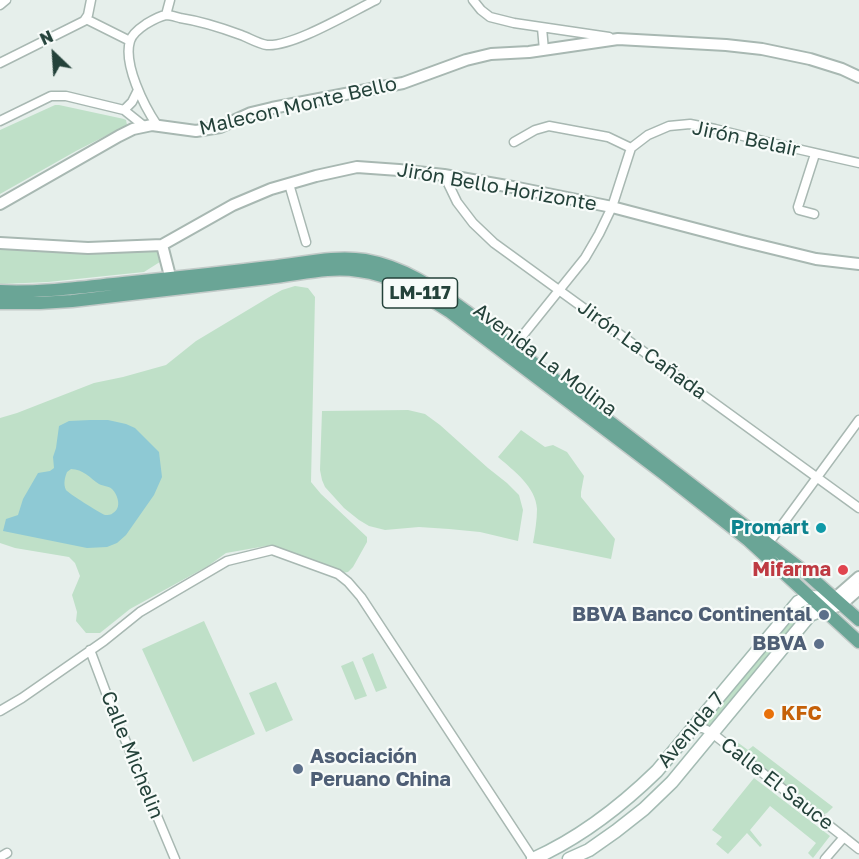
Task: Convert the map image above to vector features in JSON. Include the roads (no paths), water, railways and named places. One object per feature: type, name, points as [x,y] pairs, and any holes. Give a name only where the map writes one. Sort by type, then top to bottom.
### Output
[{"type":"main road","name":"Avenida La Molina","points":[[0,303],[72,301],[339,258],[367,261],[394,268],[418,279],[450,299],[510,352],[764,547],[819,584],[859,620]]},
{"type":"main road","name":"Avenida La Molina","points":[[0,291],[22,292],[171,284]]},
{"type":"main road","name":"Avenida La Molina","points":[[764,547],[809,597],[859,642]]},
{"type":"main road","points":[[809,597],[838,601]]},
{"type":"main road","name":"Avenida 7","points":[[533,859],[580,834],[623,803],[657,771],[798,602],[809,597]]},
{"type":"main road","name":"Avenida 7","points":[[569,859],[589,850],[644,809],[672,782],[810,615],[838,601]]},
{"type":"street","points":[[0,5],[6,0]]},
{"type":"street","points":[[0,63],[78,25],[86,19],[91,0]]},
{"type":"street","points":[[166,15],[170,0]]},
{"type":"street","points":[[157,125],[146,110],[129,57],[132,36],[144,25],[166,15],[237,34],[266,45],[282,44],[302,37],[376,0]]},
{"type":"street","points":[[473,0],[490,17],[542,28],[618,39]]},
{"type":"street","points":[[86,19],[130,41]]},
{"type":"street","points":[[542,28],[544,50]]},
{"type":"street","name":"Malecon Monte Bello","points":[[0,204],[119,136],[144,126],[157,125],[196,131],[220,127],[251,113],[404,83],[466,60],[491,54],[529,52],[618,39],[726,45],[762,49],[810,59],[859,76]]},
{"type":"street","points":[[124,110],[132,102],[138,90]]},
{"type":"street","points":[[0,121],[51,96],[66,96],[124,110],[144,126]]},
{"type":"street","name":"Jirón Belair","points":[[632,148],[648,135],[669,126],[690,124],[859,164]]},
{"type":"street","points":[[510,352],[585,258],[612,207],[632,148],[608,137],[549,126],[535,130],[514,142]]},
{"type":"street","points":[[814,214],[799,210],[798,207],[815,154]]},
{"type":"street","name":"Jirón Bello Horizonte","points":[[0,243],[88,248],[162,245],[233,205],[271,189],[357,167],[444,175],[518,188],[612,207],[816,259],[859,264]]},
{"type":"street","name":"Jirón La Cañada","points":[[444,175],[457,202],[472,223],[494,243],[859,508]]},
{"type":"street","points":[[289,184],[306,242]]},
{"type":"street","points":[[162,245],[171,284]]},
{"type":"street","points":[[764,547],[859,420]]},
{"type":"street","points":[[0,711],[90,650],[140,612],[227,561],[272,550],[338,574],[361,597],[533,859]]},
{"type":"street","points":[[838,601],[859,577]]},
{"type":"street","points":[[838,601],[859,589]]},
{"type":"street","name":"Calle Michelin","points":[[90,650],[175,859]]},
{"type":"street","name":"Calle El Sauce","points":[[693,728],[700,727],[712,733],[859,849]]},
{"type":"street","points":[[825,859],[844,837]]},
{"type":"water","points":[[108,420],[126,424],[135,428],[159,452],[162,477],[154,495],[126,535],[117,543],[107,547],[87,548],[3,531],[6,519],[18,515],[23,499],[38,473],[54,468],[53,457],[59,426],[69,421]],"holes":[[[75,469],[112,489],[118,501],[116,511],[105,515],[66,490],[64,483],[67,472]]]},
{"type":"place","name":"Promart","points":[[821,528]]},
{"type":"place","name":"Mifarma","points":[[843,570]]},
{"type":"place","name":"BBVA Banco Continental","points":[[824,615]]},
{"type":"place","name":"BBVA","points":[[819,644]]},
{"type":"place","name":"KFC","points":[[769,714]]},
{"type":"place","name":"Asociación Peruano China","points":[[298,769]]}]
